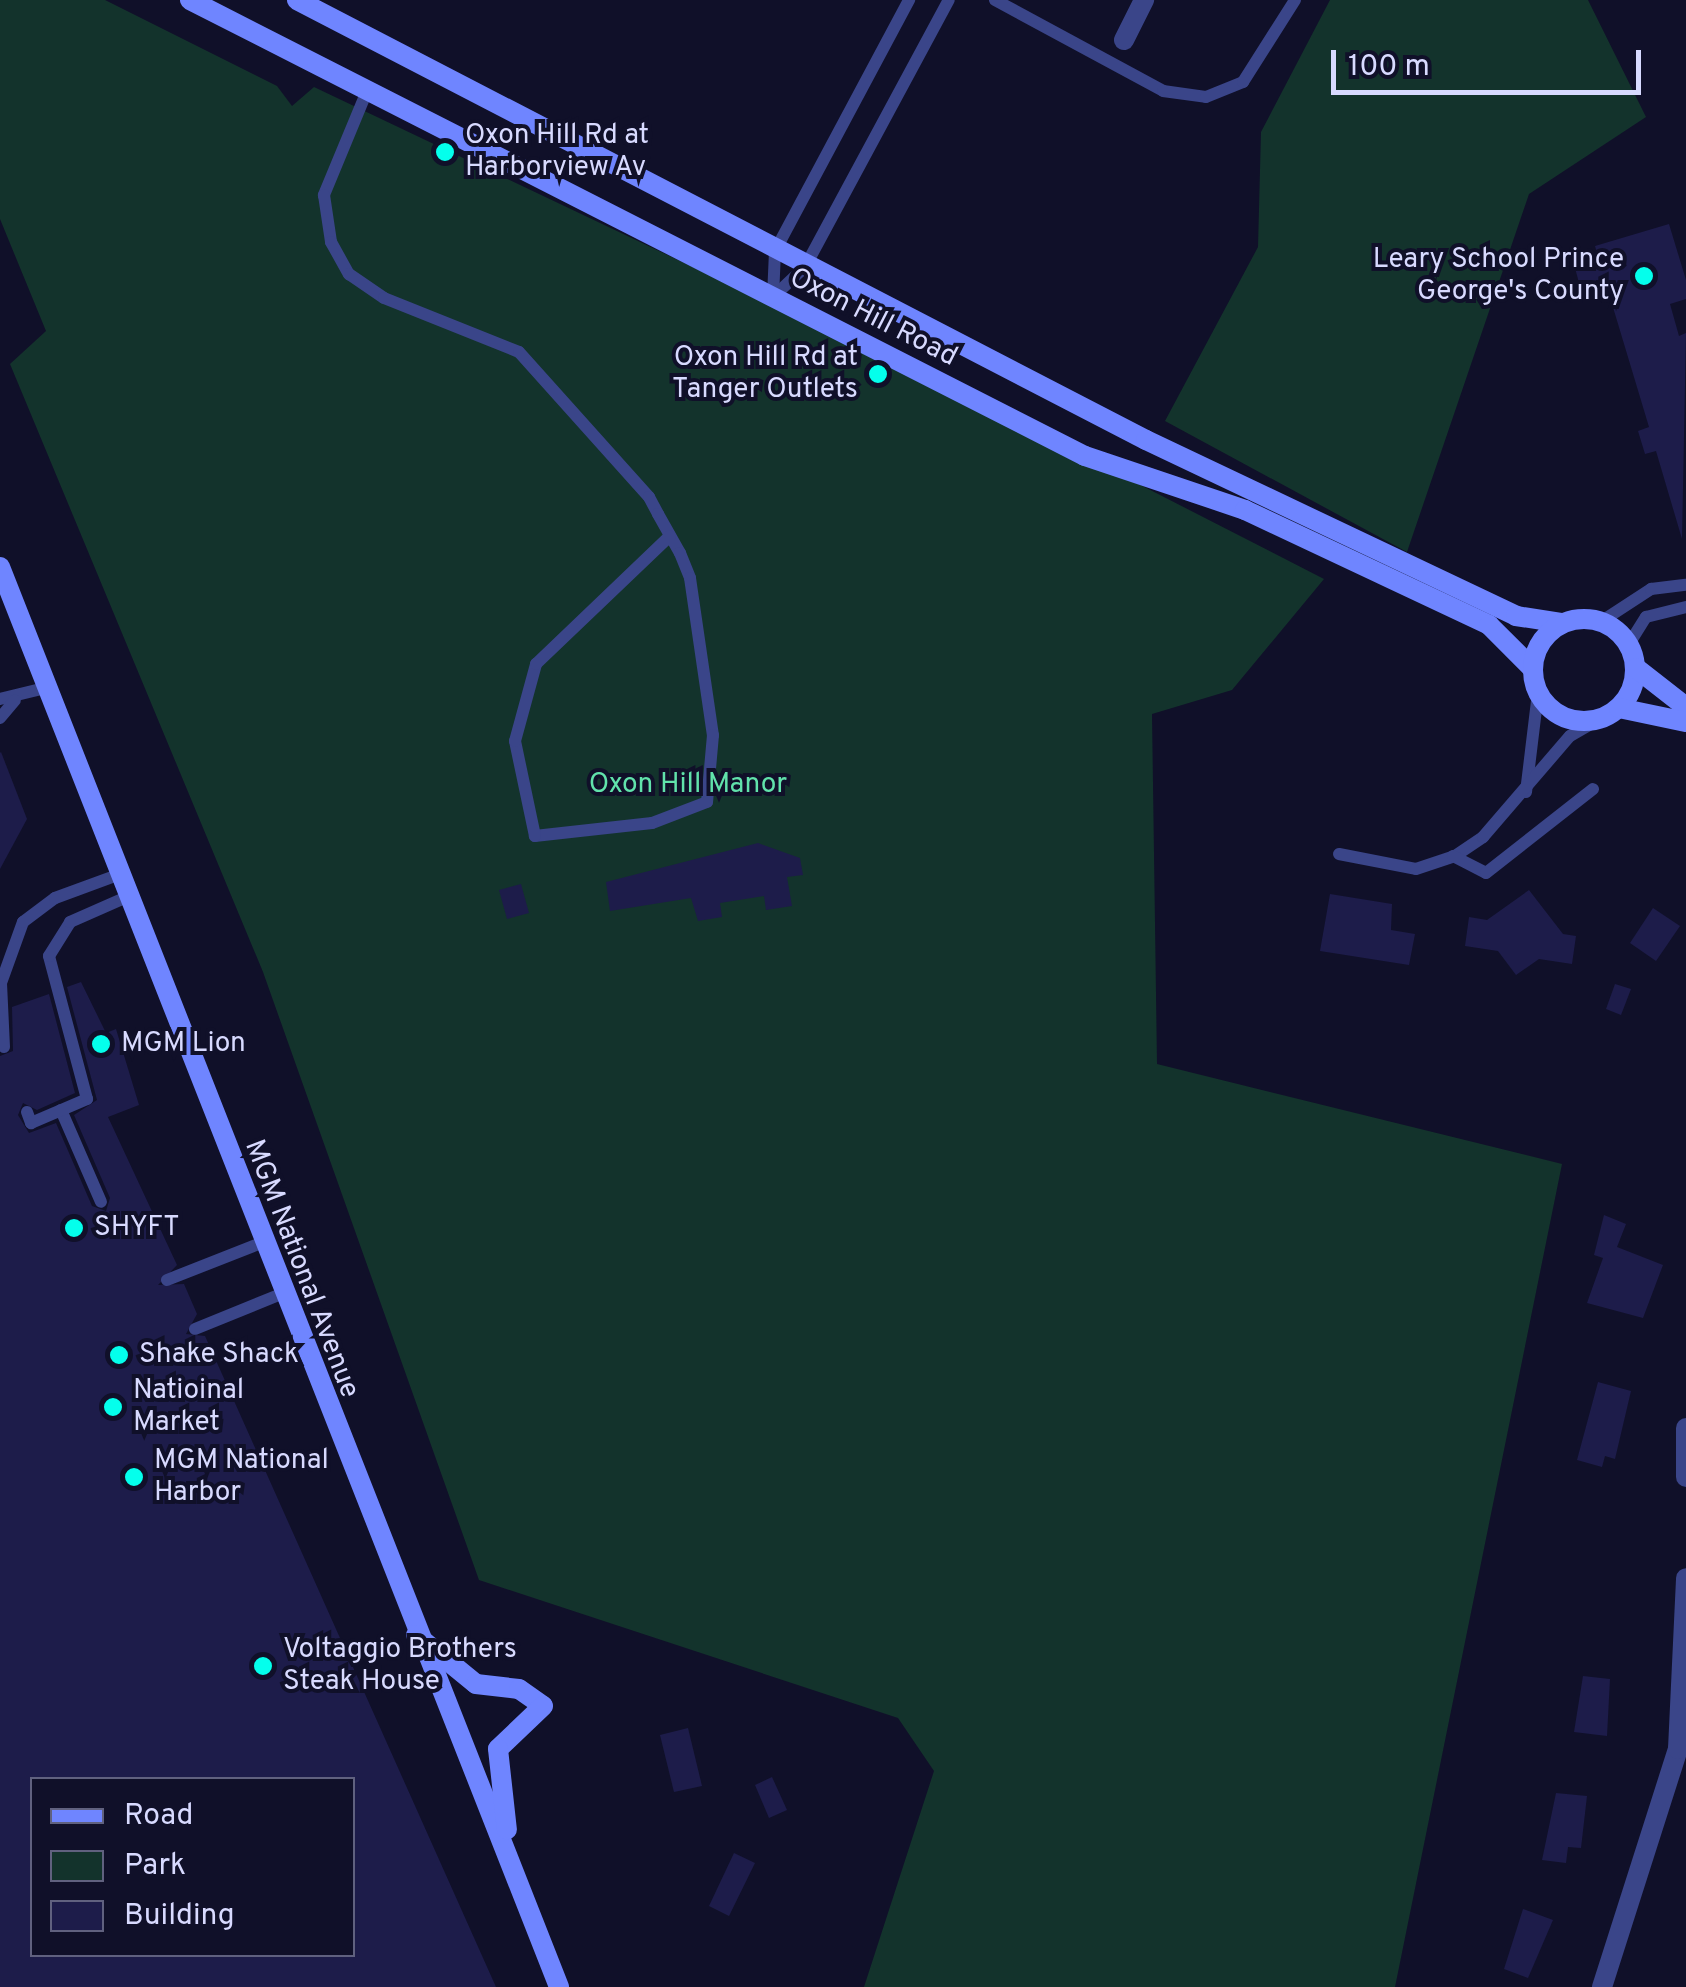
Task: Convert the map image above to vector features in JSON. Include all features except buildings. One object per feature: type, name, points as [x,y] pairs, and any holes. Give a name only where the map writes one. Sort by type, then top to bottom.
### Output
[{"type":"main road","name":"Oxon Hill Road","points":[[190,0],[1085,456],[1244,510],[1490,625],[1532,669]]},
{"type":"main road","name":"Oxon Hill Road","points":[[304,3],[805,266],[1415,570],[1516,616],[1562,623]]},
{"type":"main road","name":"MGM National Avenue","points":[[0,568],[414,1634],[514,1864],[559,1987]]},
{"type":"main road","points":[[1636,668],[1619,708],[1598,720],[1574,721],[1538,692],[1532,669],[1536,650],[1562,623],[1602,621],[1629,644],[1636,668],[1686,707]]},
{"type":"main road","points":[[1619,708],[1686,722]]},
{"type":"main road","points":[[414,1634],[476,1684],[519,1690],[543,1706],[497,1755],[514,1864]]},
{"type":"street","points":[[1124,40],[1144,0]]},
{"type":"street","points":[[1686,1428],[1686,1477]]},
{"type":"street","points":[[1602,1987],[1675,1764],[1686,1578]]},
{"type":"lane","points":[[773,297],[775,250],[909,0]]},
{"type":"lane","points":[[773,297],[805,266],[949,0]]},
{"type":"lane","points":[[995,0],[1163,91],[1206,97],[1243,82],[1295,0]]},
{"type":"lane","points":[[367,91],[324,195],[349,274],[384,298],[520,352],[648,497],[670,536],[694,602],[712,735],[708,802],[652,823],[535,836],[514,740],[536,664],[670,536]]},
{"type":"lane","points":[[1602,621],[1651,589],[1686,585]]},
{"type":"lane","points":[[1629,644],[1646,618],[1686,607]]},
{"type":"lane","points":[[0,699],[15,700],[45,688]]},
{"type":"lane","points":[[1526,792],[1538,692]]},
{"type":"lane","points":[[0,718],[15,700]]},
{"type":"lane","points":[[1339,854],[1416,869],[1453,856],[1526,792],[1570,736],[1598,720]]},
{"type":"lane","points":[[1453,856],[1486,874],[1593,789]]},
{"type":"lane","points":[[4,1047],[1,983],[23,922],[55,898],[118,875]]},
{"type":"lane","points":[[27,1112],[31,1123],[87,1100],[49,956],[70,922],[126,897]]},
{"type":"lane","points":[[61,1110],[100,1202]]},
{"type":"lane","points":[[167,1280],[261,1243]]},
{"type":"lane","points":[[196,1329],[281,1294]]},
{"type":"green space","name":"Oxon Hill Manor","points":[[0,0],[105,0],[277,86],[292,106],[314,87],[1002,414],[1324,579],[1232,690],[1152,714],[1157,1064],[1562,1164],[1395,1987],[864,1987],[934,1771],[898,1718],[479,1580],[263,972],[10,364],[46,331],[0,219]]},
{"type":"green space","points":[[1330,0],[1588,0],[1646,117],[1529,194],[1407,552],[1165,421],[1258,247],[1261,132]]},
{"type":"place","name":"Oxon Hill Rd at Harborview Av","points":[[445,152]]},
{"type":"place","name":"Leary School Prince George's County","points":[[1644,276]]},
{"type":"place","name":"Oxon Hill Rd at Tanger Outlets","points":[[878,374]]},
{"type":"place","name":"MGM Lion","points":[[101,1044]]},
{"type":"place","name":"SHYFT","points":[[74,1228]]},
{"type":"place","name":"Shake Shack","points":[[119,1355]]},
{"type":"place","name":"Natioinal Market","points":[[113,1407]]},
{"type":"place","name":"MGM National Harbor","points":[[134,1477]]},
{"type":"place","name":"Voltaggio Brothers Steak House","points":[[263,1666]]}]
